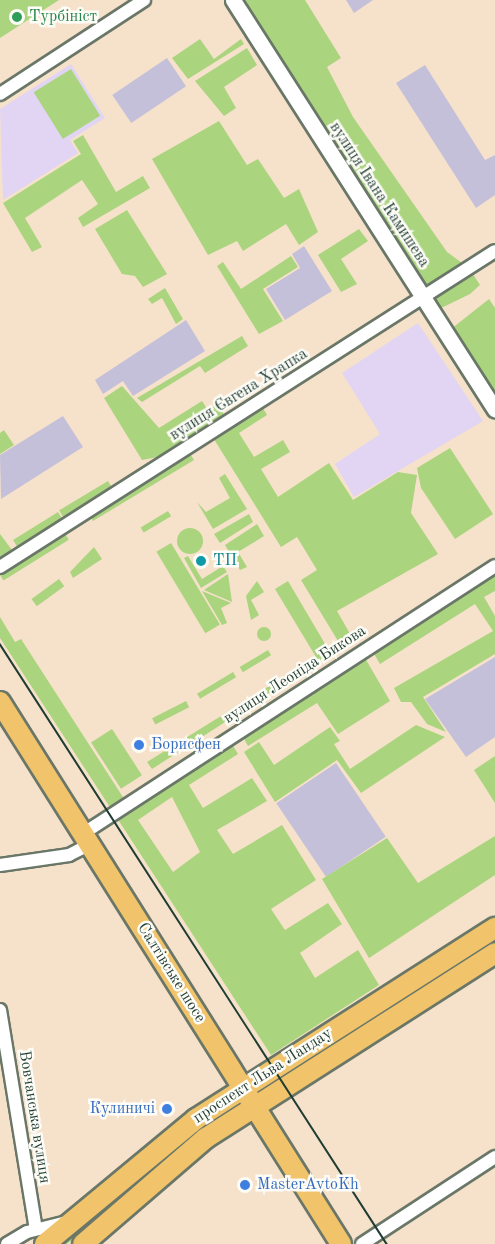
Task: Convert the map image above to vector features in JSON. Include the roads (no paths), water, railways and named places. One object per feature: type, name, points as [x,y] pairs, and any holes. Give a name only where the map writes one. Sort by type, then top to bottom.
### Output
[{"type":"main road","name":"Салтівське шосе","points":[[0,702],[341,1244]]},
{"type":"main road","name":"проспект Льва Ландау","points":[[41,1237],[73,1221],[242,1087],[495,928]]},
{"type":"main road","name":"проспект Льва Ландау","points":[[83,1244],[206,1138],[495,953]]},
{"type":"street","points":[[0,94],[144,0]]},
{"type":"street","name":"вулиця Івана Камишева","points":[[233,0],[495,409]]},
{"type":"street","name":"вулиця Євгена Храпка","points":[[0,567],[495,251]]},
{"type":"street","name":"вулиця Леоніда Бикова","points":[[0,866],[69,855],[88,839],[495,566]]},
{"type":"street","name":"Вовчанська вулиця","points":[[0,1010],[41,1237]]},
{"type":"street","points":[[362,1244],[495,1157]]},
{"type":"street","points":[[7,1244],[41,1237]]},
{"type":"tram line","points":[[0,644],[387,1244]]},
{"type":"place","name":"Турбініст","points":[[17,17]]},
{"type":"place","name":"ТП","points":[[201,561]]},
{"type":"place","name":"Борисфен","points":[[139,745]]},
{"type":"place","name":"Кулиничі","points":[[167,1109]]},
{"type":"place","name":"MasterAvtoKh","points":[[245,1185]]}]
